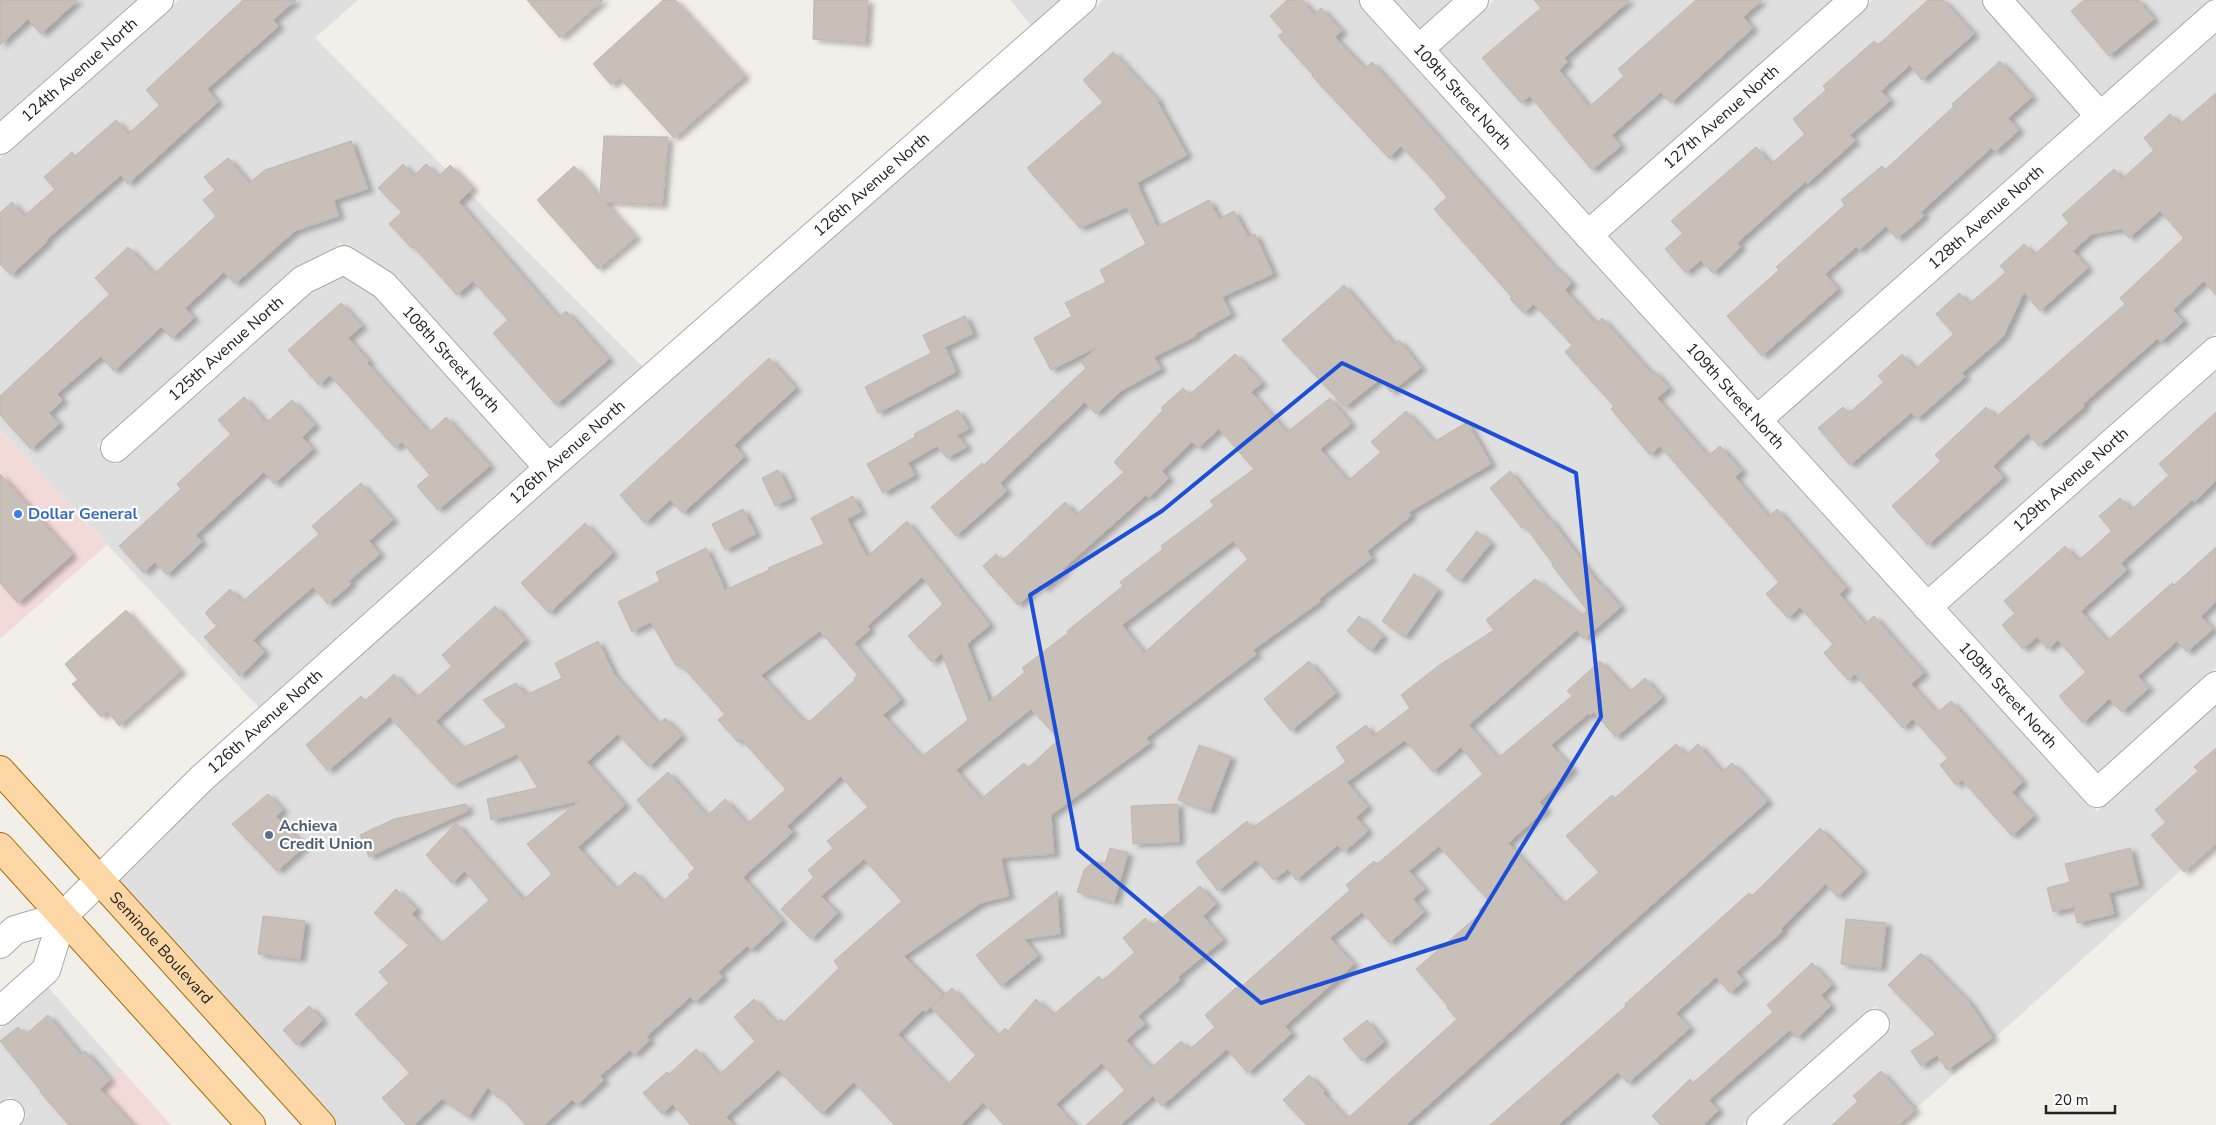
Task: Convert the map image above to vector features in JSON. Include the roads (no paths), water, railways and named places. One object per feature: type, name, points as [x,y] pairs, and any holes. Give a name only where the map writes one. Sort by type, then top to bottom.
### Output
[{"type":"main road","name":"Seminole Boulevard","points":[[0,770],[321,1125]]},
{"type":"main road","points":[[0,847],[251,1125]]},
{"type":"street","name":"124th Avenue North","points":[[0,140],[159,0]]},
{"type":"street","name":"126th Avenue North","points":[[63,916],[202,778],[549,468],[1082,0]]},
{"type":"street","name":"109th Street North","points":[[1374,0],[2097,793],[2216,686]]},
{"type":"street","points":[[1419,49],[1474,0]]},
{"type":"street","name":"127th Avenue North","points":[[1588,235],[1854,0]]},
{"type":"street","points":[[1997,0],[2100,116]]},
{"type":"street","name":"128th Avenue North","points":[[1757,420],[2216,14]]},
{"type":"street","name":"108th Street North","points":[[344,260],[384,286],[549,468]]},
{"type":"street","name":"125th Avenue North","points":[[115,448],[303,280],[344,260]]},
{"type":"street","name":"129th Avenue North","points":[[1927,608],[2216,351]]},
{"type":"street","points":[[0,944],[16,930],[63,916]]},
{"type":"street","points":[[0,1011],[46,970],[63,916]]},
{"type":"street","points":[[1761,1125],[1875,1024]]},
{"type":"place","name":"Dollar General","points":[[18,514]]},
{"type":"place","name":"Achieva Credit Union","points":[[269,835]]}]
